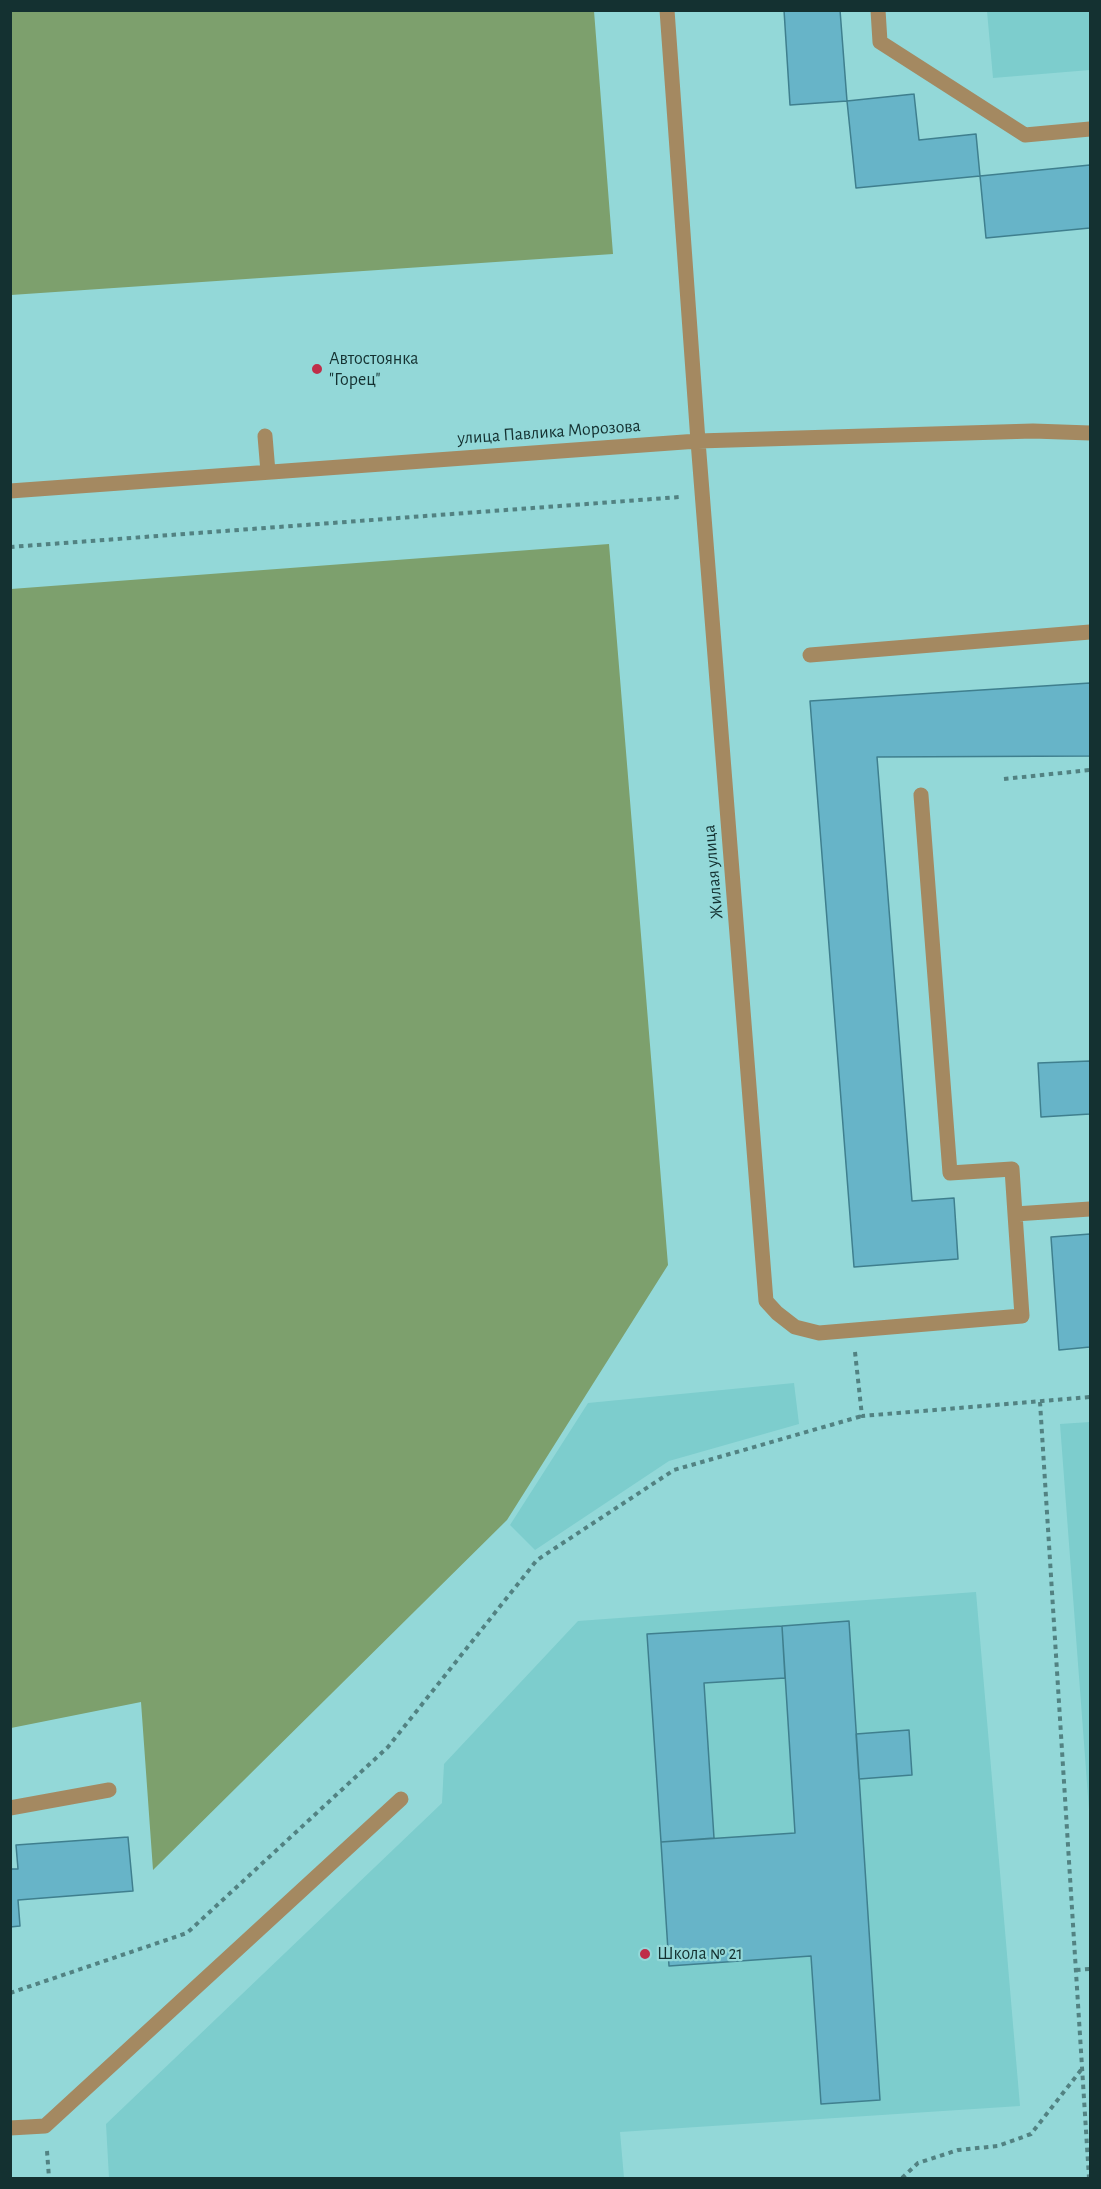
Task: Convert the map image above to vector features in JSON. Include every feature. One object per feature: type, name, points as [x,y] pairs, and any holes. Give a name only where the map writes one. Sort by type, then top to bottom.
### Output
[{"type":"street","name":"Жилая улица","points":[[668,10],[698,441],[766,1300],[781,1317],[802,1329],[819,1333],[853,1331]]},
{"type":"street","points":[[878,10],[880,42],[1025,135],[1090,129]]},
{"type":"street","name":"улица Павлика Морозова","points":[[10,491],[698,441],[1033,431],[1090,433]]},
{"type":"street","points":[[265,436],[268,472]]},
{"type":"street","points":[[810,655],[1090,632]]},
{"type":"street","points":[[853,1331],[1022,1316],[1012,1169],[950,1173],[921,795]]},
{"type":"street","points":[[1015,1215],[1090,1209]]},
{"type":"street","points":[[10,1808],[109,1790]]},
{"type":"street","points":[[10,2128],[45,2126],[401,1799]]},
{"type":"path","points":[[10,547],[703,496]]},
{"type":"path","points":[[1004,779],[1090,770]]},
{"type":"path","points":[[853,1331],[862,1416]]},
{"type":"path","points":[[10,1993],[188,1933],[388,1747],[537,1560],[674,1470],[862,1416],[1090,1397]]},
{"type":"path","points":[[1040,1402],[1089,2178]]},
{"type":"path","points":[[1076,1970],[1090,1969]]},
{"type":"path","points":[[902,2178],[918,2163],[958,2150],[998,2146],[1031,2134],[1082,2069]]},
{"type":"shaded area","points":[[987,11],[1090,11],[1090,70],[993,78]]},
{"type":"shaded area","points":[[794,1383],[799,1424],[669,1461],[535,1550],[510,1525],[588,1403]]},
{"type":"shaded area","points":[[1090,1422],[1090,1823],[1060,1424]]},
{"type":"shaded area","name":"Школа № 21","points":[[976,1592],[1020,2106],[620,2132],[624,2178],[109,2178],[106,2124],[442,1803],[444,1764],[578,1621]]},
{"type":"green space","points":[[11,10],[594,11],[613,254],[11,295]]},
{"type":"green space","points":[[609,544],[668,1265],[507,1520],[153,1870],[141,1702],[11,1728],[11,589]]},
{"type":"building","points":[[784,10],[840,10],[847,101],[790,105]]},
{"type":"building","points":[[914,94],[919,140],[976,134],[980,176],[856,188],[847,101]]},
{"type":"building","points":[[1090,165],[1090,228],[986,238],[980,176]]},
{"type":"building","points":[[1090,683],[1090,756],[877,757],[912,1201],[954,1198],[958,1259],[854,1267],[810,701]]},
{"type":"building","points":[[1090,1061],[1090,1114],[1041,1117],[1038,1063]]},
{"type":"building","points":[[1090,1234],[1090,1347],[1059,1350],[1051,1237]]},
{"type":"building","points":[[849,1621],[880,2100],[821,2104],[811,1956],[669,1966],[661,1842],[795,1833],[782,1626]]},
{"type":"building","points":[[782,1626],[785,1678],[704,1683],[714,1838],[661,1842],[647,1634]]},
{"type":"building","points":[[909,1730],[912,1775],[859,1779],[856,1734]]},
{"type":"building","points":[[128,1837],[133,1891],[18,1900],[20,1926],[10,1927],[10,1869],[18,1869],[16,1845]]},
{"type":"place","name":"Автостоянка \"Горец\"","points":[[317,369]]},
{"type":"place","name":"Школа № 21","points":[[645,1954]]}]
